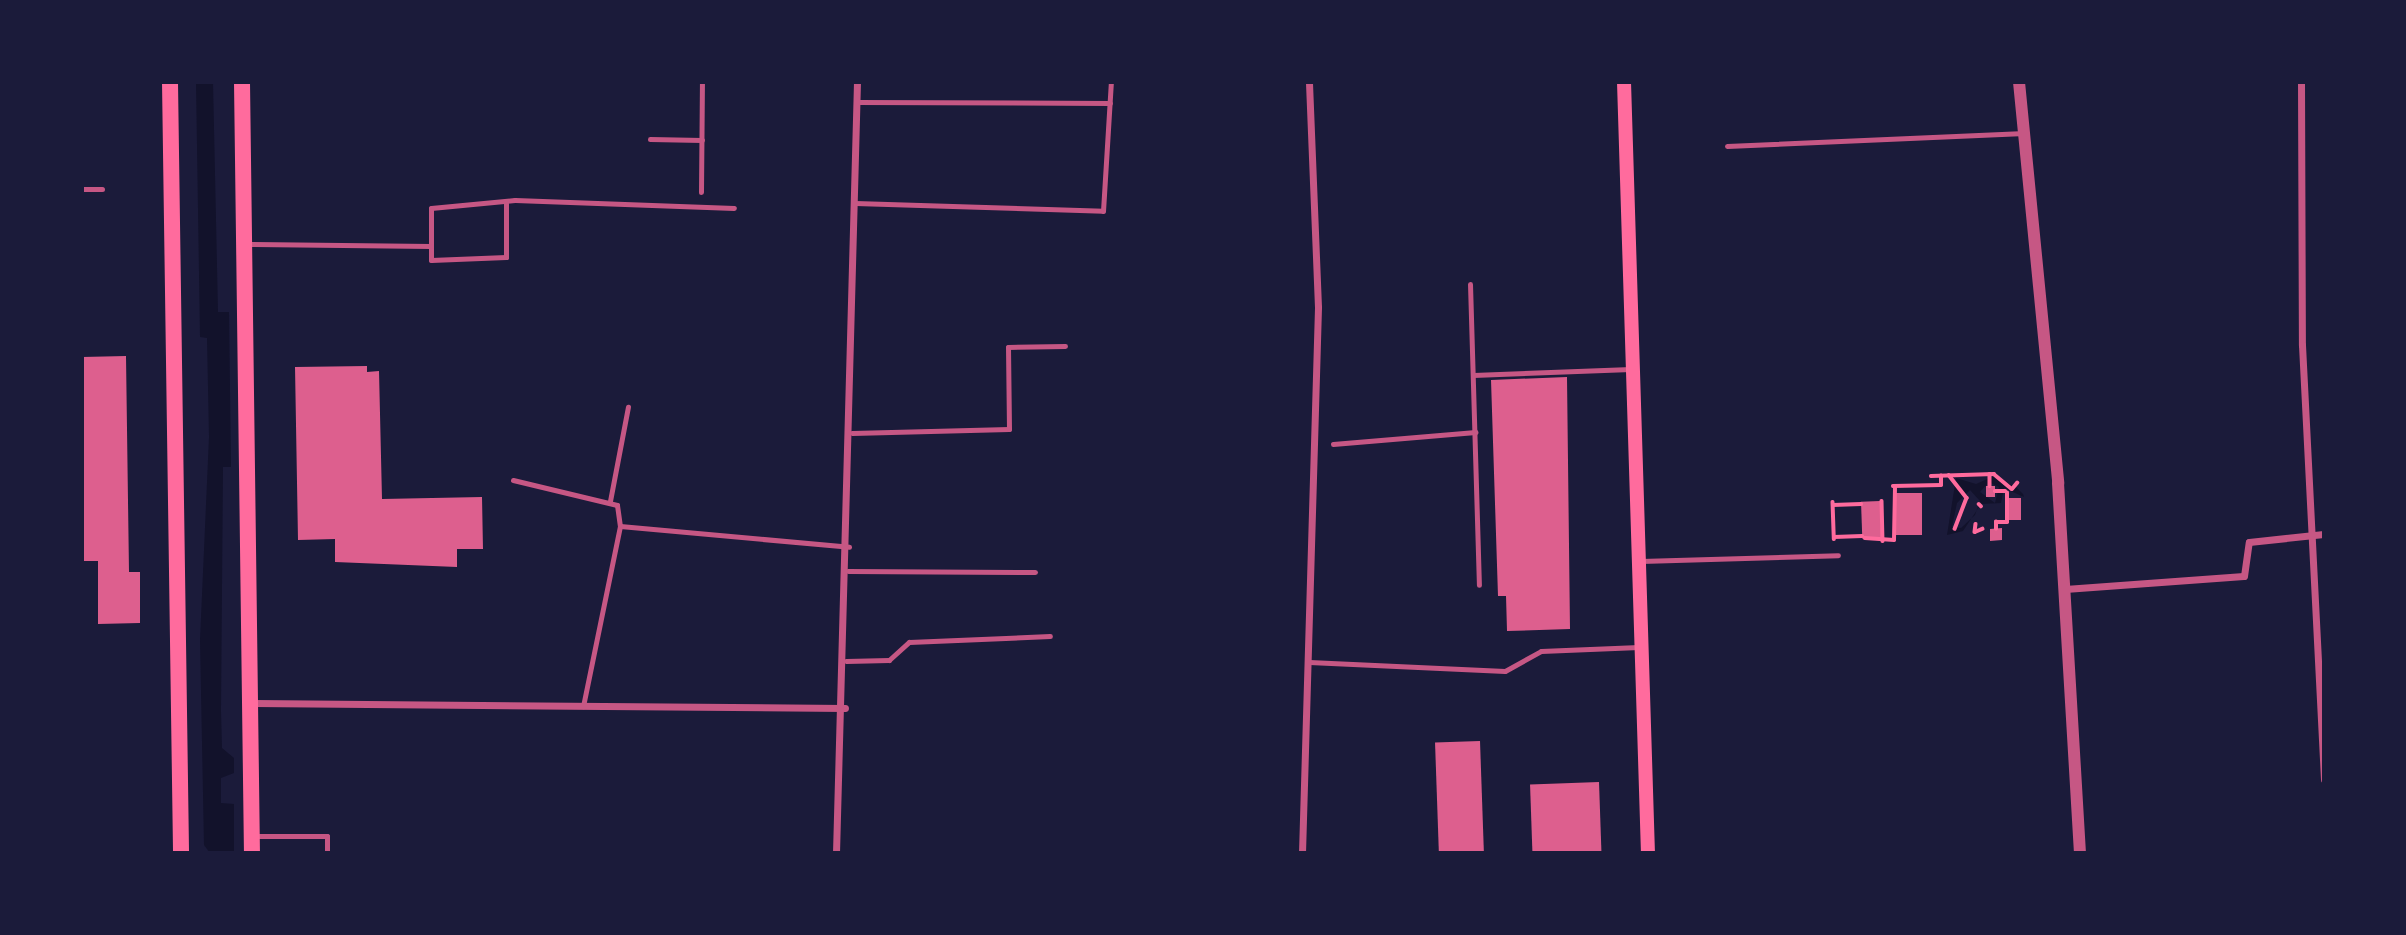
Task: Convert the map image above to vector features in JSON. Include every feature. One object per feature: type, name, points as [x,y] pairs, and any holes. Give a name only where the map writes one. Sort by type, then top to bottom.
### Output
[{"type":"main road","points":[[170,82],[181,853]]},
{"type":"main road","points":[[242,82],[252,853]]},
{"type":"main road","points":[[1624,82],[1639,647],[1648,853]]},
{"type":"street","points":[[836,853],[845,708],[857,82]]},
{"type":"street","points":[[1302,853],[1318,307],[1310,82]]},
{"type":"street","points":[[2019,82],[2019,133],[2065,589],[2080,853]]},
{"type":"street","points":[[2301,82],[2302,345],[2324,779]]},
{"type":"street","points":[[2065,589],[2244,576],[2249,542],[2324,534]]},
{"type":"street","points":[[251,703],[845,708]]},
{"type":"lane","points":[[701,192],[702,82]]},
{"type":"lane","points":[[855,203],[1103,211],[1111,82]]},
{"type":"lane","points":[[856,102],[1110,103]]},
{"type":"lane","points":[[1727,146],[2019,133]]},
{"type":"lane","points":[[650,139],[702,140]]},
{"type":"lane","points":[[82,189],[102,189]]},
{"type":"lane","points":[[506,202],[506,257],[431,260],[430,208],[506,202],[734,208]]},
{"type":"lane","points":[[244,244],[431,246]]},
{"type":"lane","points":[[1470,284],[1479,585]]},
{"type":"lane","points":[[852,433],[1009,429],[1008,347],[1065,346]]},
{"type":"lane","points":[[1473,375],[1632,369]]},
{"type":"lane","points":[[610,501],[628,407]]},
{"type":"lane","points":[[1333,444],[1475,432]]},
{"type":"lane","points":[[513,480],[610,501],[617,505],[620,526],[583,706]]},
{"type":"lane","points":[[620,526],[849,547]]},
{"type":"lane","points":[[1637,562],[1838,555]]},
{"type":"lane","points":[[848,571],[1035,572]]},
{"type":"lane","points":[[846,661],[889,660],[909,642],[1050,636]]},
{"type":"lane","points":[[1309,662],[1505,671],[1541,651],[1639,647]]},
{"type":"lane","points":[[252,836],[327,836],[327,853]]},
{"type":"path","points":[[1990,474],[1990,486]]},
{"type":"path","points":[[1931,476],[1990,474],[2012,489],[2017,483]]},
{"type":"path","points":[[1949,475],[1953,488],[1967,496],[1955,528]]},
{"type":"path","points":[[1861,504],[1833,503],[1834,538],[1894,540],[1894,487],[1941,485],[1941,476]]},
{"type":"path","points":[[1995,491],[2006,492],[2007,522],[1996,523],[1996,529]]},
{"type":"path","points":[[1882,501],[1883,541]]},
{"type":"path","points":[[1976,524],[1975,532],[1982,529]]},
{"type":"shaded area","points":[[196,82],[213,82],[218,312],[229,312],[231,467],[223,467],[221,711],[222,748],[234,758],[234,773],[221,778],[221,803],[234,804],[234,853],[210,853],[204,845],[200,640],[209,437],[207,338],[200,337]]},
{"type":"shaded area","points":[[1994,476],[2017,488],[2024,497],[2004,488],[2001,503],[1981,504],[1977,511],[1980,501],[1970,490],[1957,503],[1952,527],[1961,528],[1971,518],[1963,531],[1947,535],[1956,478],[1976,484]],"holes":[[[1989,482],[1999,487],[1995,503],[1980,492]]]},
{"type":"building","points":[[126,356],[129,572],[140,572],[140,623],[98,624],[98,561],[82,561],[82,357]]},
{"type":"building","points":[[367,366],[367,372],[379,371],[382,499],[482,497],[483,549],[457,549],[457,567],[335,562],[335,539],[298,540],[295,367]]},
{"type":"building","points":[[1567,377],[1570,629],[1507,631],[1506,596],[1498,596],[1491,380]]},
{"type":"building","points":[[1986,486],[1995,486],[1995,497],[1986,497]]},
{"type":"building","points":[[1896,493],[1922,493],[1922,535],[1896,535]]},
{"type":"building","points":[[2008,498],[2021,498],[2021,520],[2008,520]]},
{"type":"building","points":[[1880,501],[1881,538],[1862,539],[1861,502]]},
{"type":"building","points":[[2002,528],[2002,540],[1990,541],[1990,529]]},
{"type":"building","points":[[1480,741],[1484,853],[1439,853],[1435,743]]},
{"type":"building","points":[[1599,782],[1601,853],[1532,853],[1530,784]]}]
